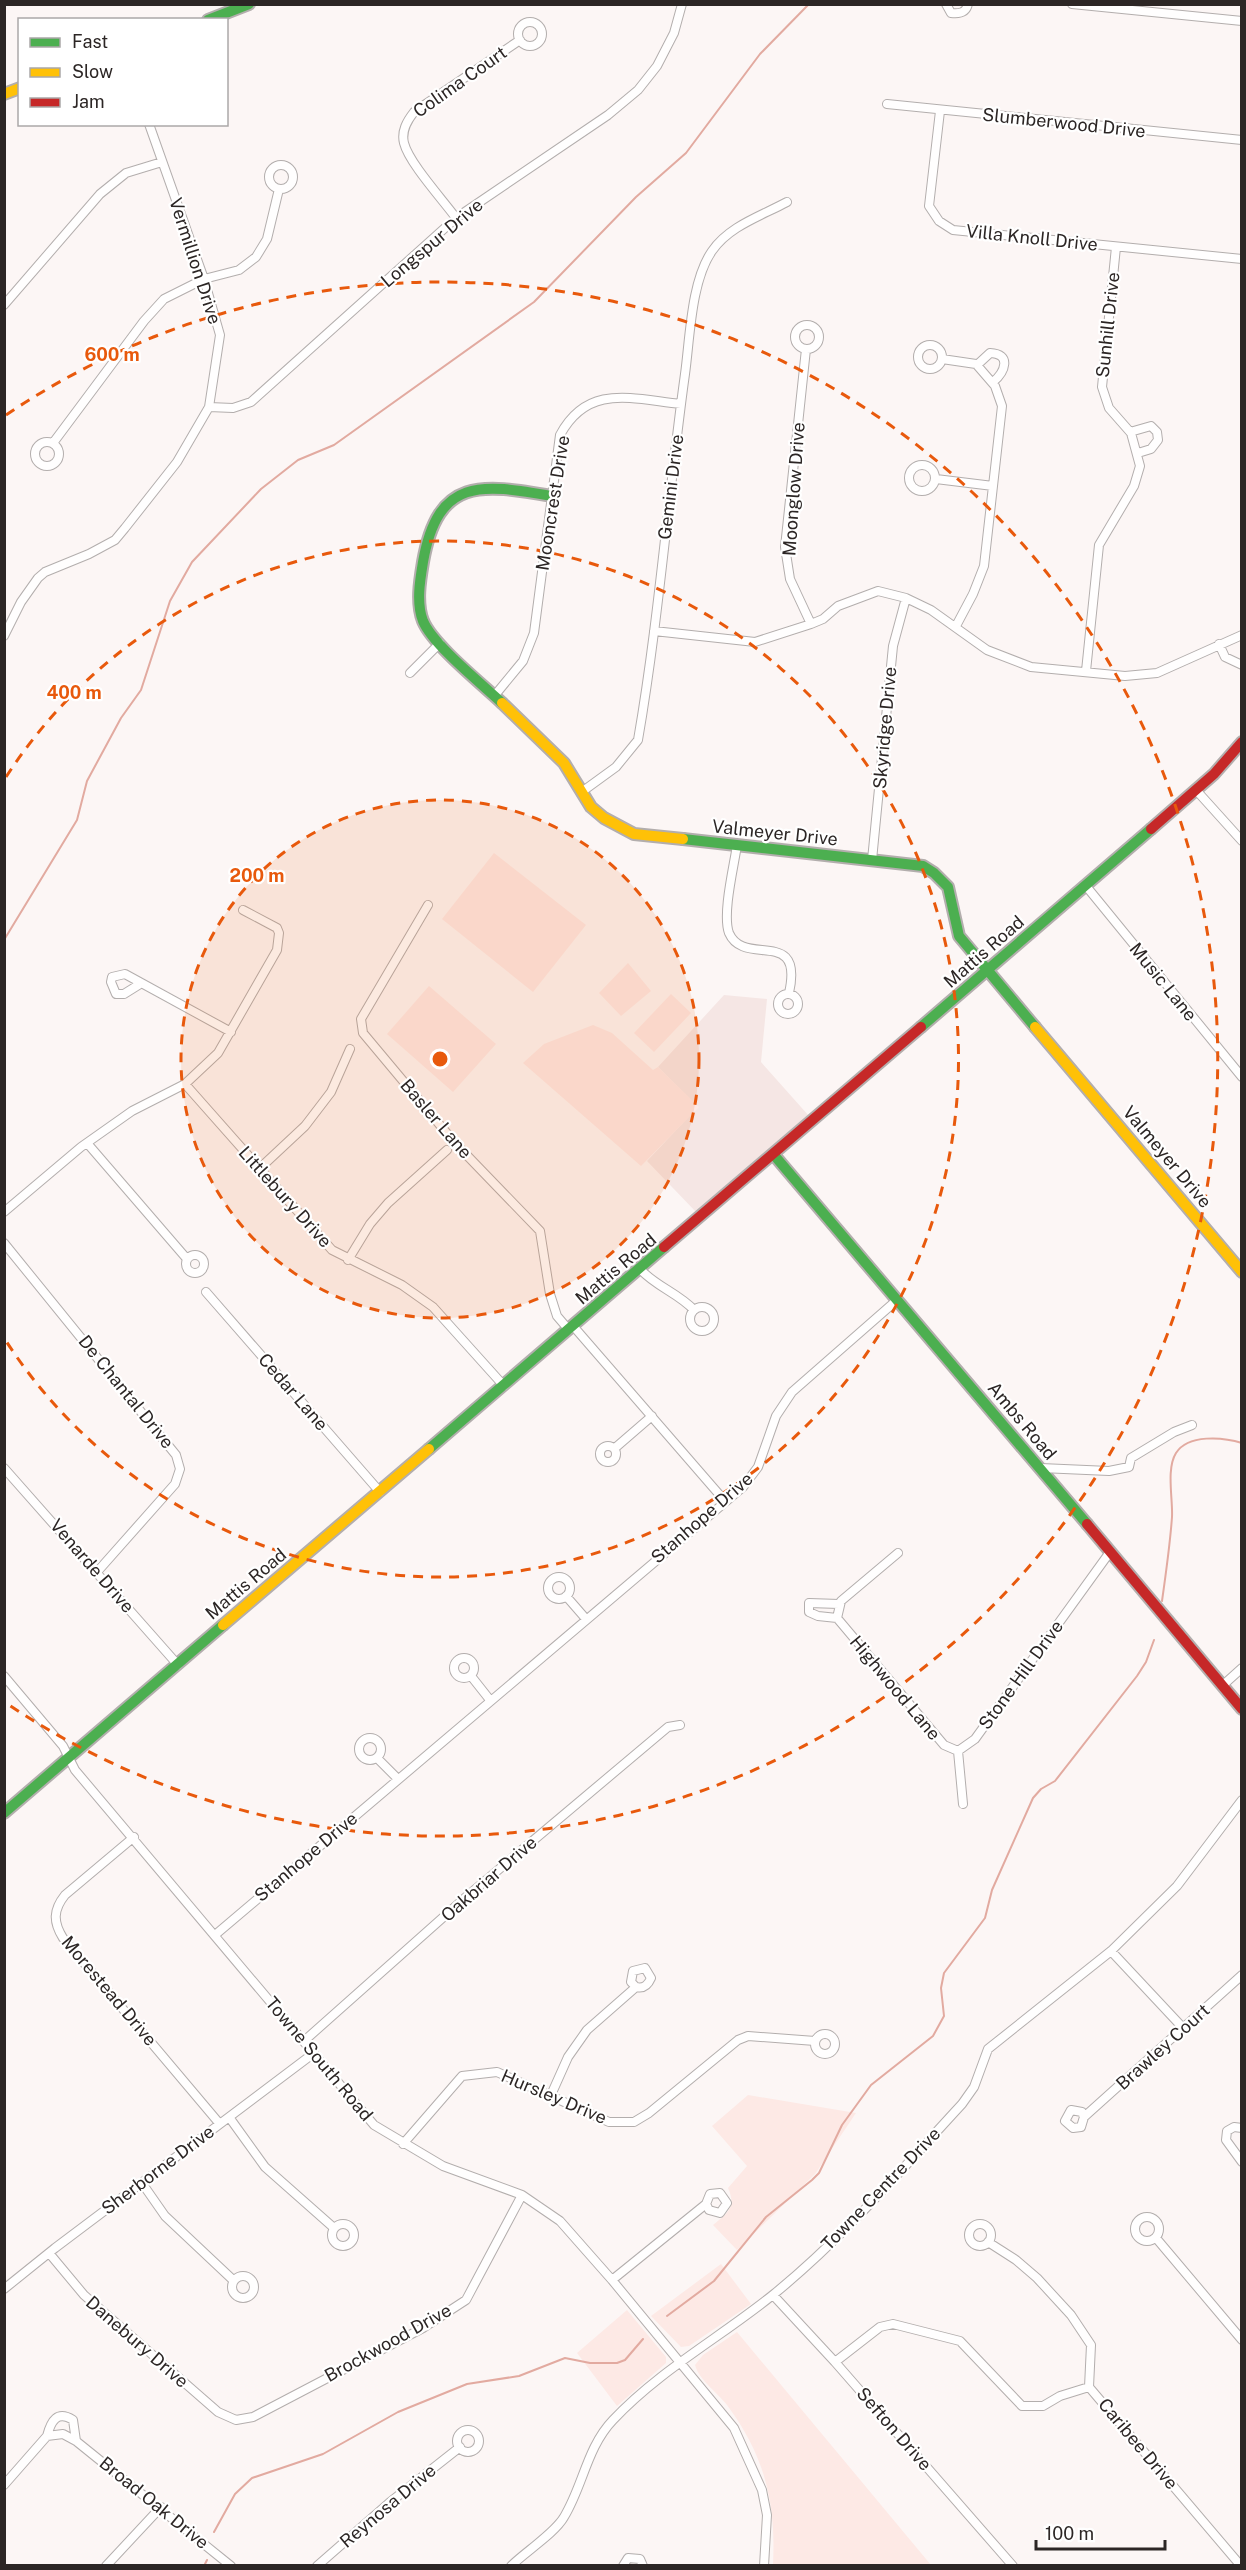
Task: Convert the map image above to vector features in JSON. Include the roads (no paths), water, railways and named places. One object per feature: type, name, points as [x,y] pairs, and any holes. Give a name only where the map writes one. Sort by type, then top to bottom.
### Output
[{"type":"street","points":[[213,18],[249,4]]},
{"type":"street","name":"Longspur Drive","points":[[209,407],[233,408],[251,402],[456,218],[608,115],[638,90],[657,66],[674,33],[682,4]]},
{"type":"street","points":[[946,4],[951,13],[957,14],[965,11],[968,4]]},
{"type":"street","points":[[1072,4],[1242,21]]},
{"type":"street","name":"Colima Court","points":[[456,218],[412,158],[403,141],[404,129],[414,112],[520,40]]},
{"type":"street","name":"Slumberwood Drive","points":[[887,104],[1242,140]]},
{"type":"street","name":"Villa Knoll Drive","points":[[940,111],[928,206],[939,221],[953,230],[1242,259]]},
{"type":"street","name":"Vermillion Drive","points":[[4,636],[21,602],[38,578],[45,572],[89,554],[120,534],[177,462],[209,407],[220,335],[204,279],[150,126]]},
{"type":"street","points":[[4,305],[100,194],[126,173],[162,162]]},
{"type":"street","points":[[53,443],[144,321],[164,299],[204,279],[239,270],[256,257],[267,239],[279,189]]},
{"type":"street","name":"Gemini Drive","points":[[582,791],[616,767],[638,740],[654,631],[681,404],[697,291],[704,265],[712,250],[734,230],[788,202]]},
{"type":"street","name":"Sunhill Drive","points":[[1086,671],[1099,545],[1134,486],[1140,466],[1130,432],[1109,408],[1102,387],[1116,246]]},
{"type":"street","name":"Moonglow Drive","points":[[806,349],[785,547],[790,579],[811,624]]},
{"type":"street","points":[[977,365],[990,353],[1000,354],[1004,358],[1005,366],[1000,376],[993,382]]},
{"type":"street","points":[[942,359],[977,365],[993,382],[1002,406],[984,566],[973,594],[956,626]]},
{"type":"street","name":"Mooncrest Drive","points":[[495,695],[524,662],[534,633],[560,435],[568,419],[581,407],[596,399],[612,397],[681,404]]},
{"type":"street","points":[[1130,432],[1151,426],[1156,432],[1158,441],[1151,449],[1138,453]]},
{"type":"street","points":[[936,479],[993,486]]},
{"type":"street","name":"Valmeyer Drive","points":[[552,496],[488,487],[458,497],[445,507],[432,524],[426,542],[419,596],[424,622],[440,643],[564,763],[591,807],[604,818],[634,834],[923,866],[940,873],[950,887],[959,936],[1242,1272]]},
{"type":"street","points":[[654,631],[755,642],[811,624],[823,619],[838,606],[878,591],[906,598],[956,626],[987,650],[1031,667],[1125,676],[1157,673],[1242,635]]},
{"type":"street","name":"Skyridge Drive","points":[[872,860],[893,646],[906,598]]},
{"type":"street","points":[[410,673],[440,643]]},
{"type":"street","points":[[1219,644],[1225,657],[1242,665]]},
{"type":"street","name":"Mattis Road","points":[[4,1813],[641,1270],[1086,886],[1215,774],[1242,742]]},
{"type":"street","points":[[1196,790],[1242,841]]},
{"type":"street","points":[[737,845],[727,921],[730,934],[740,944],[779,951],[789,963],[793,974],[789,993]]},
{"type":"street","name":"Music Lane","points":[[1086,886],[1242,1077]]},
{"type":"street","name":"Basler Lane","points":[[428,905],[362,1019],[363,1033],[455,1143],[540,1231],[550,1294],[557,1316],[571,1329]]},
{"type":"street","points":[[4,1212],[87,1143],[132,1111],[185,1084],[219,1053],[277,950],[279,933],[273,924],[243,910]]},
{"type":"street","points":[[140,984],[231,1032]]},
{"type":"street","points":[[259,1169],[305,1126],[331,1092],[350,1049]]},
{"type":"street","name":"Littlebury Drive","points":[[185,1084],[321,1238],[348,1260],[402,1285],[433,1306],[504,1386]]},
{"type":"street","points":[[87,1143],[187,1259]]},
{"type":"street","points":[[348,1260],[370,1224],[388,1203],[447,1150]]},
{"type":"street","name":"Ambs Road","points":[[774,1155],[1041,1468],[1242,1709]]},
{"type":"street","name":"De Chantal Drive","points":[[4,1243],[176,1455],[180,1469],[175,1484],[97,1572]]},
{"type":"street","points":[[641,1270],[659,1286],[684,1299],[694,1310]]},
{"type":"street","name":"Cedar Lane","points":[[206,1292],[380,1492]]},
{"type":"street","name":"Stanhope Drive","points":[[215,1935],[724,1500],[743,1487],[758,1467],[776,1416],[792,1392],[897,1300]]},
{"type":"street","points":[[571,1329],[652,1416],[724,1500]]},
{"type":"street","points":[[615,1448],[652,1416]]},
{"type":"street","points":[[1041,1468],[1108,1471],[1129,1467],[1131,1458],[1173,1432],[1192,1425]]},
{"type":"street","name":"Venarde Drive","points":[[4,1468],[178,1665]]},
{"type":"street","name":"Stone Hill Drive","points":[[958,1752],[975,1739],[1110,1552]]},
{"type":"street","name":"Highwood Lane","points":[[898,1553],[838,1611],[944,1745],[958,1752]]},
{"type":"street","points":[[566,1596],[586,1619]]},
{"type":"street","points":[[1222,1686],[1242,1668]]},
{"type":"street","name":"Towne South Road","points":[[4,1676],[63,1746],[75,1770],[134,1837],[374,2125],[443,2166],[522,2195],[560,2221],[612,2280],[734,2428],[762,2490],[767,2515],[764,2565]]},
{"type":"street","points":[[471,1676],[490,1700]]},
{"type":"street","name":"Oakbriar Drive","points":[[304,2042],[466,1898],[660,1734],[669,1727],[680,1725]]},
{"type":"street","points":[[958,1752],[963,1804]]},
{"type":"street","points":[[377,1758],[397,1778]]},
{"type":"street","name":"Towne Centre Drive","points":[[511,2565],[563,2520],[576,2495],[590,2454],[612,2421],[680,2362],[773,2295],[844,2232],[962,2104],[974,2087],[988,2049],[1111,1951],[1177,1886],[1242,1800]]},
{"type":"street","name":"Morestead Drive","points":[[134,1837],[65,1895],[58,1904],[55,1923],[63,1938],[219,2123]]},
{"type":"street","points":[[1111,1951],[1184,2029]]},
{"type":"street","name":"Brawley Court","points":[[1084,2117],[1242,1976]]},
{"type":"street","points":[[551,2095],[568,2057],[587,2030],[636,1987]]},
{"type":"street","name":"Hursley Drive","points":[[403,2144],[462,2076],[497,2072],[609,2122],[634,2122],[649,2113],[738,2040],[748,2036],[815,2041]]},
{"type":"street","name":"Sherborne Drive","points":[[4,2289],[219,2123],[314,2053]]},
{"type":"street","points":[[229,2116],[265,2167],[334,2228]]},
{"type":"street","points":[[1240,2156],[1226,2140],[1227,2131],[1234,2127],[1242,2128]]},
{"type":"street","points":[[142,2183],[165,2216],[233,2280]]},
{"type":"street","name":"Brockwood Drive","points":[[236,2420],[253,2416],[423,2328],[466,2300],[522,2195]]},
{"type":"street","points":[[612,2280],[706,2204]]},
{"type":"street","points":[[1156,2238],[1242,2340]]},
{"type":"street","points":[[988,2242],[1017,2260],[1071,2314],[1091,2345],[1089,2387]]},
{"type":"street","name":"Danebury Drive","points":[[49,2253],[84,2295],[218,2412],[236,2420]]},
{"type":"street","name":"Sefton Drive","points":[[773,2295],[835,2361],[1013,2565]]},
{"type":"street","name":"Caribee Drive","points":[[835,2361],[880,2327],[893,2324],[960,2341],[1022,2406],[1043,2406],[1060,2396],[1089,2387],[1241,2565]]},
{"type":"street","points":[[4,2485],[47,2436],[51,2421],[57,2416],[66,2416],[73,2420],[75,2441]]},
{"type":"street","name":"Broad Oak Drive","points":[[47,2436],[63,2434],[75,2441],[161,2507],[231,2565]]},
{"type":"street","name":"Reynosa Drive","points":[[317,2565],[460,2447]]},
{"type":"street","points":[[106,2565],[161,2507]]},
{"type":"street","points":[[623,2565],[628,2558],[634,2557],[640,2559],[643,2565]]},
{"type":"waterway","points":[[4,940],[77,820],[87,781],[121,718],[141,690],[170,601],[192,562],[261,489],[298,460],[334,445],[534,302],[636,197],[686,153],[760,54],[809,4]]},
{"type":"waterway","points":[[1162,1601],[1172,1517],[1171,1467],[1176,1453],[1182,1447],[1197,1440],[1225,1439],[1242,1443]]},
{"type":"waterway","points":[[667,2316],[714,2281],[766,2217],[819,2173],[842,2125],[871,2085],[933,2036],[944,2016],[941,1988],[944,1973],[985,1918],[992,1890],[1033,1798],[1041,1789],[1055,1781],[1137,1676],[1146,1662],[1154,1640]]},
{"type":"waterway","points":[[214,2532],[235,2494],[252,2478],[323,2454],[398,2412],[467,2384],[519,2376],[565,2358],[590,2363],[617,2363],[625,2360],[643,2339]]},
{"type":"waterway","points":[[204,2566],[207,2560]]}]
